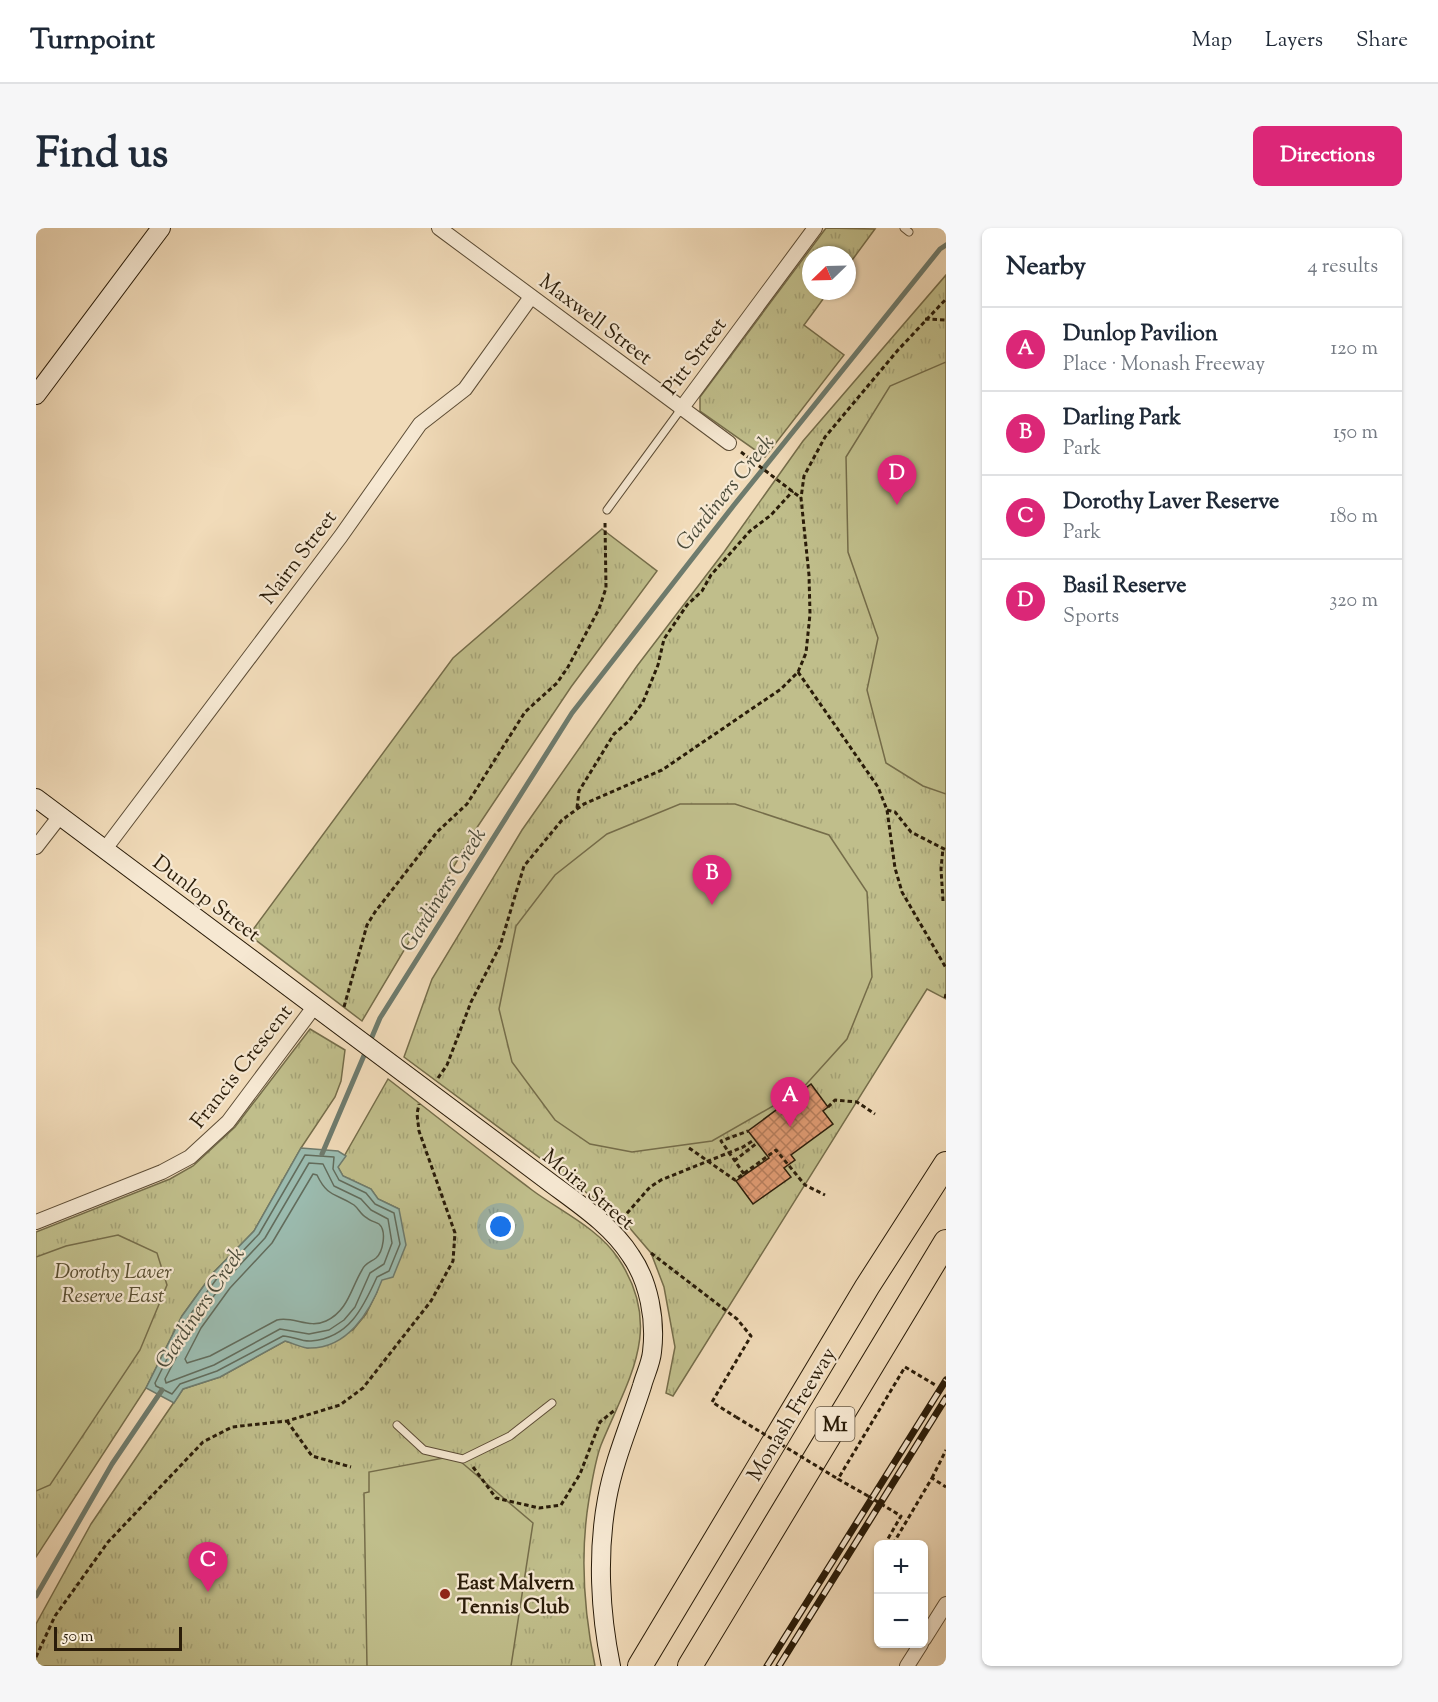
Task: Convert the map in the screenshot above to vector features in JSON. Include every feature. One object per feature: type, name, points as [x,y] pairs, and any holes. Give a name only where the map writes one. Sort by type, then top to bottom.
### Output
[{"type":"highway","name":"Monash Freeway","points":[[640,1666],[867,1287],[946,1164]]},
{"type":"highway","name":"Monash Freeway","points":[[690,1666],[946,1242]]},
{"type":"main road","points":[[36,395],[160,228]]},
{"type":"main road","name":"Dunlop Street","points":[[36,798],[351,1035]]},
{"type":"main road","name":"Moira Street","points":[[351,1035],[614,1233],[632,1257],[647,1290],[652,1321],[652,1352],[617,1456],[606,1503],[601,1569],[605,1627],[611,1666]]},
{"type":"street","name":"Maxwell Street","points":[[439,228],[681,410],[729,443]]},
{"type":"street","name":"Pitt Street","points":[[681,410],[815,228]]},
{"type":"street","name":"Nairn Street","points":[[105,849],[341,536],[420,424],[465,389],[531,297]]},
{"type":"street","points":[[36,847],[60,816]]},
{"type":"street","name":"Francis Crescent","points":[[36,1222],[162,1172],[190,1157],[228,1122],[314,1007]]},
{"type":"street","points":[[928,1633],[946,1604]]},
{"type":"street","points":[[907,1666],[918,1648]]},
{"type":"lane","name":"Pitt Street","points":[[607,510],[681,410]]},
{"type":"lane","points":[[397,1425],[424,1450],[465,1458],[510,1436],[552,1403]]},
{"type":"path","points":[[439,1077],[447,1065],[471,1002],[500,946],[524,866],[562,820],[577,808],[662,770],[781,689],[798,672],[806,653],[810,614],[810,576],[801,498],[804,476],[825,437],[926,319],[946,299]]},
{"type":"path","points":[[926,319],[946,320]]},
{"type":"path","points":[[741,452],[801,498]]},
{"type":"path","points":[[577,808],[579,791],[614,734],[629,721],[643,702],[658,665],[664,639],[687,606],[702,591],[711,575],[750,531],[771,515],[793,491]]},
{"type":"path","points":[[344,1007],[367,925],[437,832],[476,791],[525,712],[556,683],[599,609],[606,588],[604,533],[607,510]]},
{"type":"path","points":[[798,672],[834,727],[871,774],[888,810],[895,868],[902,892],[946,968]]},
{"type":"path","points":[[888,810],[895,812],[911,832],[945,849],[941,869],[943,902]]},
{"type":"path","points":[[828,1107],[835,1100],[857,1102],[875,1113]]},
{"type":"path","points":[[36,1657],[55,1616],[108,1542],[198,1447],[212,1436],[232,1427],[286,1421],[340,1405],[363,1388],[415,1324],[453,1262],[455,1233],[418,1124],[417,1114],[421,1101]]},
{"type":"path","points":[[744,1174],[721,1141],[748,1131]]},
{"type":"path","points":[[622,1219],[650,1187],[756,1141],[734,1161]]},
{"type":"path","points":[[689,1148],[735,1180],[776,1150],[805,1185],[825,1195]]},
{"type":"path","points":[[651,1253],[737,1319],[751,1336],[712,1402],[901,1516],[888,1540]]},
{"type":"path","points":[[838,1479],[905,1367],[937,1386]]},
{"type":"path","points":[[465,1458],[496,1498],[539,1508],[561,1505],[580,1474],[600,1422],[620,1406]]},
{"type":"path","points":[[286,1421],[312,1456],[351,1467]]},
{"type":"path","points":[[896,1540],[946,1450]]},
{"type":"path","points":[[932,1478],[946,1487]]},
{"type":"green space","points":[[826,228],[875,229],[856,255],[856,246],[813,246]]},
{"type":"green space","points":[[802,260],[802,300],[822,300],[804,325],[844,355],[765,457],[700,411],[700,397]]},
{"type":"green space","points":[[946,275],[946,999],[927,989],[673,1396],[666,1393],[675,1347],[664,1287],[651,1253],[622,1219],[404,1057],[432,979],[522,830],[637,666],[724,552],[803,441]]},
{"type":"green space","points":[[946,362],[946,794],[923,786],[886,763],[867,690],[878,638],[848,552],[846,457],[890,386]]},
{"type":"green space","points":[[602,529],[657,571],[571,687],[476,829],[362,1021],[249,935],[453,658]]},
{"type":"green space","points":[[680,804],[735,804],[829,835],[867,892],[872,977],[847,1039],[801,1090],[712,1141],[632,1152],[590,1144],[555,1120],[512,1062],[499,1009],[516,926],[555,875],[607,834]]},
{"type":"green space","name":"Dorothy Laver Reserve East","points":[[310,1029],[345,1050],[341,1081],[335,1097],[301,1148],[254,1231],[213,1273],[182,1316],[146,1388],[36,1557],[36,1232],[170,1179],[193,1166],[235,1127]]},
{"type":"green space","points":[[388,1079],[532,1190],[600,1238],[618,1258],[632,1283],[639,1307],[640,1331],[637,1353],[631,1375],[599,1451],[586,1519],[584,1583],[595,1666],[36,1666],[36,1624],[91,1524],[183,1389],[220,1377],[285,1341],[308,1348],[353,1330],[366,1314],[377,1292],[399,1209],[378,1199],[371,1189],[343,1176],[338,1167]]},
{"type":"green space","points":[[118,1235],[157,1253],[167,1285],[140,1350],[50,1485],[36,1491],[36,1257],[66,1246]]},
{"type":"green space","name":"East Malvern Tennis Club","points":[[454,1456],[533,1523],[511,1666],[367,1666],[364,1493],[369,1492],[369,1472]]},
{"type":"water","points":[[301,1148],[338,1151],[346,1156],[338,1167],[343,1176],[371,1189],[378,1199],[399,1209],[406,1245],[393,1277],[382,1280],[364,1316],[345,1336],[334,1343],[307,1348],[285,1341],[220,1377],[183,1389],[174,1403],[146,1388],[182,1316],[213,1273],[254,1231]]},
{"type":"building","points":[[811,1084],[828,1107],[823,1111],[833,1124],[791,1155],[795,1160],[784,1168],[791,1177],[753,1204],[736,1181],[769,1158],[748,1131]]},
{"type":"waterway","name":"Gardiners Creek","points":[[322,1154],[380,1018],[572,713],[734,505],[940,249],[946,245]]},
{"type":"waterway","name":"Gardiners Creek","points":[[36,1596],[112,1464],[162,1390]]},
{"type":"railway","points":[[767,1666],[946,1380]]},
{"type":"railway","points":[[779,1666],[946,1398]]},
{"type":"place","name":"Basil Reserve","points":[[897,505]]},
{"type":"place","name":"Darling Park","points":[[712,905]]},
{"type":"place","name":"Dunlop Pavilion","points":[[790,1127]]},
{"type":"place","name":"Dorothy Laver Reserve","points":[[208,1592]]},
{"type":"place","name":"East Malvern Tennis Club","points":[[445,1594]]}]
